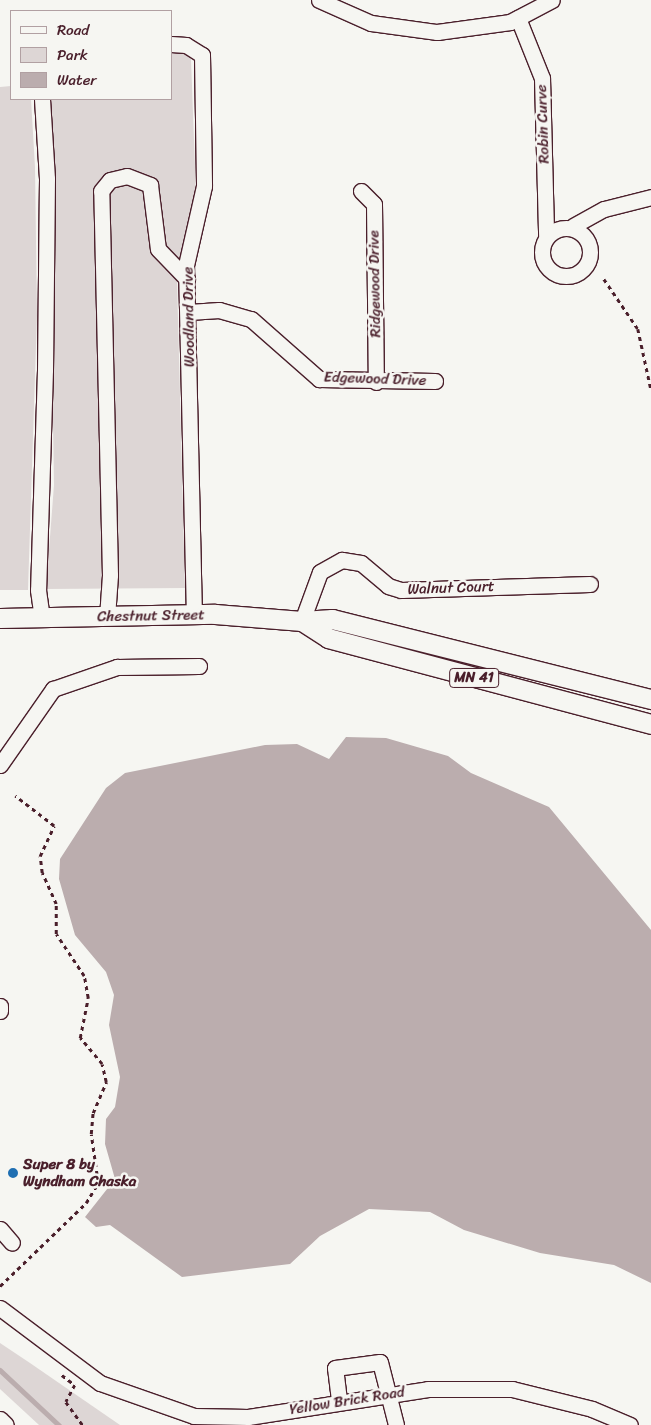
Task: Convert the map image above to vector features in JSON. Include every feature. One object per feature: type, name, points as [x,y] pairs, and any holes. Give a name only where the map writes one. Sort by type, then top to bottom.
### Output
[{"type":"main road","name":"Chestnut Street","points":[[0,618],[194,615],[302,621]]},
{"type":"main road","name":"MN 41","points":[[302,621],[332,619],[371,626],[651,699]]},
{"type":"main road","name":"MN 41","points":[[302,621],[328,638],[651,724]]},
{"type":"street","points":[[319,0],[357,19],[422,32],[476,29],[518,18],[552,0]]},
{"type":"street","name":"Robin Curve","points":[[518,18],[542,78],[546,267],[559,277],[576,276],[585,271],[585,232],[573,226]]},
{"type":"street","name":"Woodland Drive","points":[[172,44],[186,45],[202,55],[204,186],[187,279],[194,615]]},
{"type":"street","points":[[42,100],[47,179],[45,370],[38,590],[42,618]]},
{"type":"street","points":[[107,617],[110,575],[101,191],[110,180],[127,176],[150,185],[158,249],[187,279]]},
{"type":"street","name":"Ridgewood Drive","points":[[361,191],[374,204],[376,382]]},
{"type":"street","points":[[546,235],[560,226],[573,226],[604,209],[651,197]]},
{"type":"street","name":"Edgewood Drive","points":[[189,312],[219,310],[251,320],[319,379],[376,382],[435,381]]},
{"type":"street","name":"Walnut Court","points":[[302,621],[320,572],[342,560],[361,563],[388,586],[401,590],[590,584]]},
{"type":"street","points":[[0,765],[53,688],[117,667],[199,666]]},
{"type":"street","points":[[0,1006],[0,1011]]},
{"type":"street","points":[[0,1229],[12,1243]]},
{"type":"street","name":"Yellow Brick Road","points":[[0,1308],[100,1383],[194,1416],[248,1417],[388,1393],[512,1389],[592,1409],[630,1425]]},
{"type":"street","points":[[339,1400],[335,1368],[374,1360],[383,1368],[396,1425]]},
{"type":"street","points":[[0,1419],[6,1425]]},
{"type":"path","points":[[604,279],[638,329],[651,388]]},
{"type":"path","points":[[0,1286],[86,1202],[98,1183],[91,1134],[93,1114],[106,1082],[102,1064],[80,1038],[88,998],[84,976],[56,934],[56,904],[42,873],[40,856],[54,826],[14,796]]},
{"type":"path","points":[[54,1368],[75,1385],[66,1402],[82,1425]]},
{"type":"green space","points":[[179,48],[191,59],[196,195],[177,280],[185,588],[46,589],[54,485],[48,100],[172,100],[172,49]]},
{"type":"green space","points":[[10,86],[10,100],[31,100],[35,167],[37,315],[28,590],[0,590],[0,87]]},
{"type":"green space","points":[[0,1343],[120,1425],[39,1425],[0,1389]]},
{"type":"water","points":[[346,737],[386,738],[448,756],[471,773],[549,807],[651,930],[651,1283],[614,1265],[540,1253],[464,1230],[430,1212],[369,1209],[320,1236],[290,1264],[182,1277],[110,1225],[96,1227],[85,1217],[115,1179],[105,1144],[106,1119],[115,1107],[120,1077],[109,1025],[114,995],[106,972],[75,935],[59,879],[60,859],[106,788],[125,773],[265,745],[297,744],[329,759]]},
{"type":"waterway","points":[[0,1370],[59,1425]]},
{"type":"place","name":"Super 8 by Wyndham Chaska","points":[[13,1173]]}]
